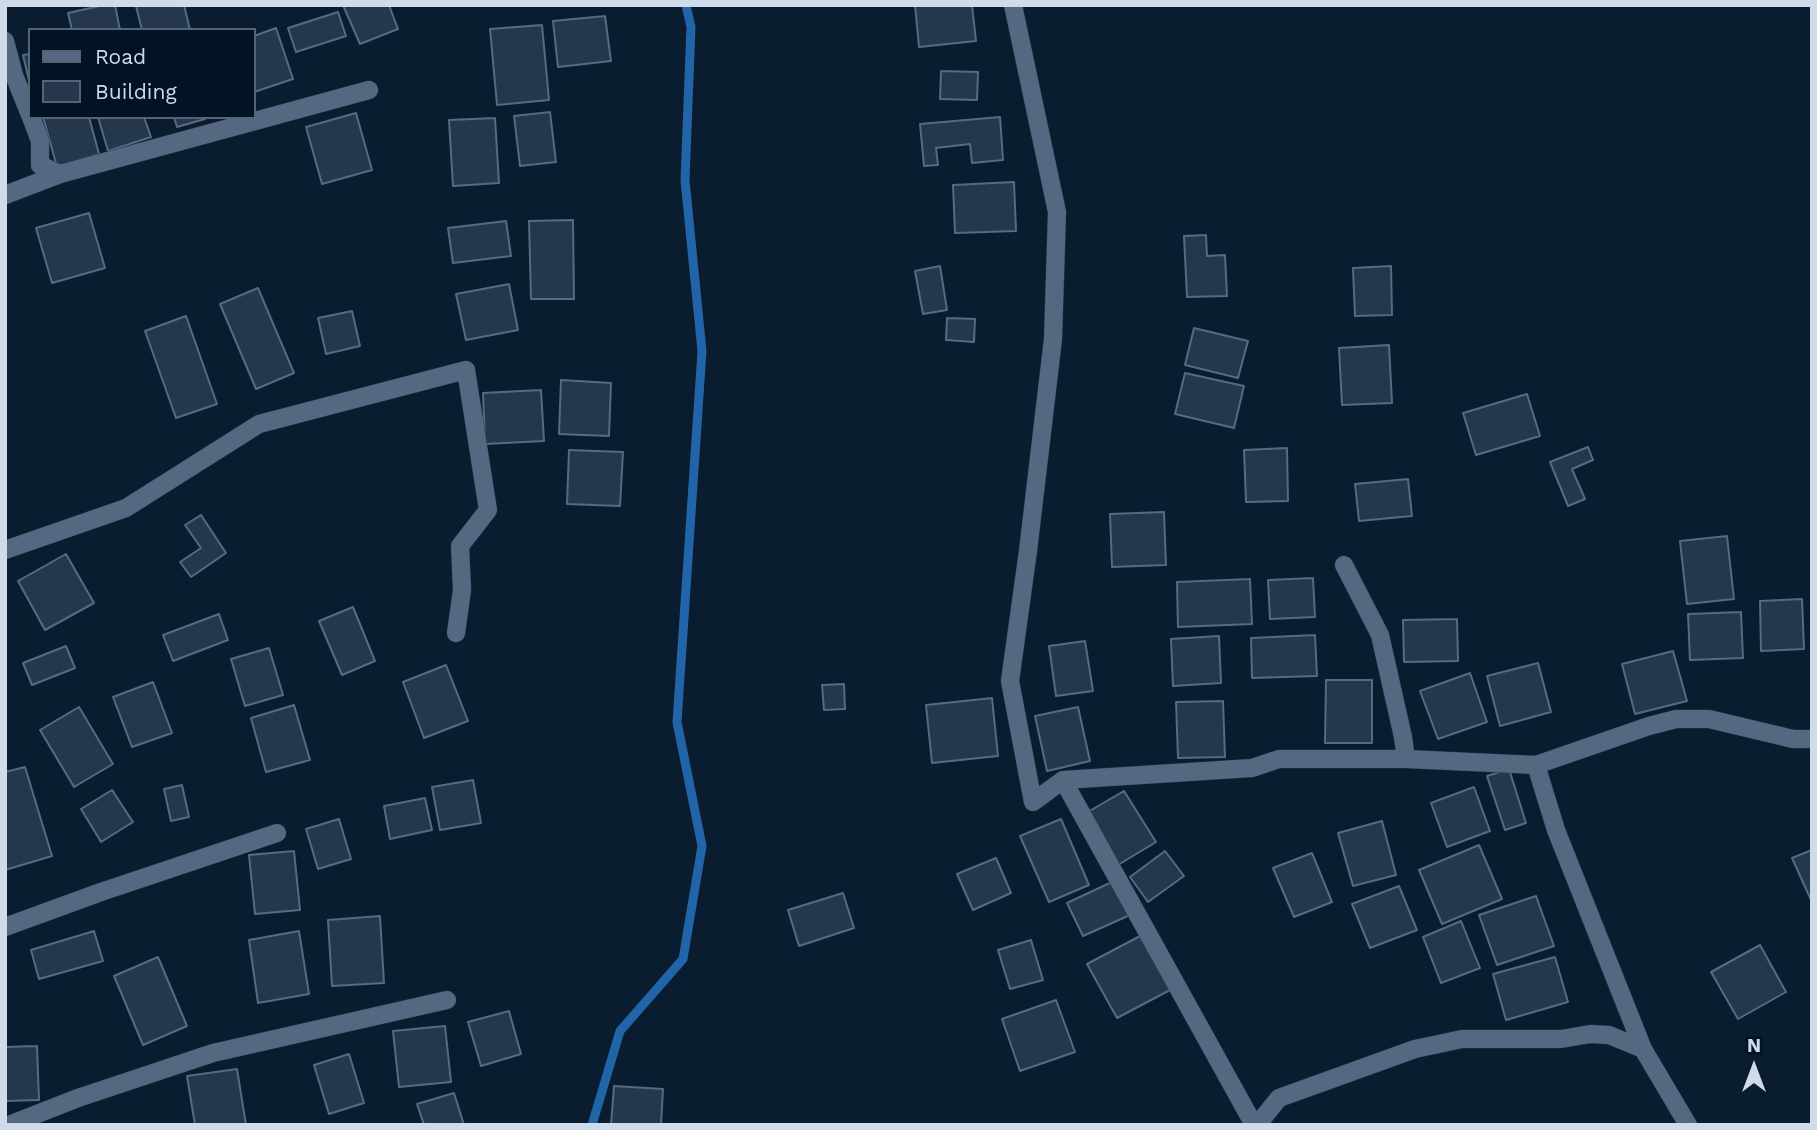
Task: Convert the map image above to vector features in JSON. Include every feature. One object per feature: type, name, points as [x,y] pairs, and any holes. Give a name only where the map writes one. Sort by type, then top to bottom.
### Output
[{"type":"street","points":[[1013,5],[1057,212],[1053,340],[1010,681],[1033,802],[1063,780],[1252,768],[1279,760],[1406,760],[1536,765],[1676,719],[1709,719],[1793,739],[1812,739]]},
{"type":"street","points":[[5,41],[28,111]]},
{"type":"street","points":[[5,195],[60,174],[369,90]]},
{"type":"street","points":[[31,119],[40,141],[40,165],[60,174]]},
{"type":"street","points":[[5,550],[126,508],[259,424],[466,370],[488,510],[460,546],[462,590],[456,633]]},
{"type":"street","points":[[1344,565],[1380,635],[1404,737],[1406,760]]},
{"type":"street","points":[[1536,765],[1556,830],[1643,1049],[1688,1125]]},
{"type":"street","points":[[1063,780],[1254,1125]]},
{"type":"street","points":[[5,928],[277,833]]},
{"type":"street","points":[[9,1125],[78,1098],[213,1053],[447,1000]]},
{"type":"street","points":[[1260,1125],[1279,1098],[1415,1049],[1462,1039],[1561,1039],[1590,1034],[1609,1035],[1643,1049]]},
{"type":"building","points":[[115,5],[120,28],[72,28],[68,13]]},
{"type":"building","points":[[184,5],[190,28],[142,28],[136,6]]},
{"type":"building","points":[[343,5],[389,5],[398,29],[360,44]]},
{"type":"building","points":[[915,5],[972,5],[976,41],[919,47]]},
{"type":"building","points":[[338,12],[346,36],[296,52],[288,28]]},
{"type":"building","points":[[605,16],[611,61],[558,67],[553,21]]},
{"type":"building","points":[[542,25],[549,100],[497,105],[490,29]]},
{"type":"building","points":[[276,28],[293,79],[256,91],[256,35]]},
{"type":"building","points":[[28,54],[28,76],[23,55]]},
{"type":"building","points":[[941,71],[978,72],[977,100],[940,99]]},
{"type":"building","points":[[550,112],[556,162],[520,166],[514,116]]},
{"type":"building","points":[[356,113],[372,170],[322,184],[306,127]]},
{"type":"building","points":[[1000,117],[1003,160],[972,163],[970,144],[936,148],[938,165],[924,166],[920,124]]},
{"type":"building","points":[[495,118],[499,183],[453,186],[449,120]]},
{"type":"building","points":[[44,119],[90,119],[99,154],[57,167]]},
{"type":"building","points":[[99,119],[145,119],[151,137],[108,151]]},
{"type":"building","points":[[175,119],[205,119],[177,127]]},
{"type":"building","points":[[1014,182],[1016,231],[955,233],[953,185]]},
{"type":"building","points":[[89,213],[105,268],[52,283],[36,228]]},
{"type":"building","points":[[573,220],[574,299],[531,299],[529,221]]},
{"type":"building","points":[[506,221],[511,256],[453,263],[448,228]]},
{"type":"building","points":[[1206,235],[1207,256],[1225,255],[1227,296],[1187,297],[1184,236]]},
{"type":"building","points":[[940,266],[947,310],[923,314],[915,271]]},
{"type":"building","points":[[1391,266],[1392,315],[1355,316],[1353,268]]},
{"type":"building","points":[[509,284],[518,330],[466,340],[456,294]]},
{"type":"building","points":[[258,288],[294,373],[256,389],[220,304]]},
{"type":"building","points":[[352,311],[360,346],[326,354],[318,318]]},
{"type":"building","points":[[186,316],[217,404],[176,418],[145,331]]},
{"type":"building","points":[[947,318],[975,319],[974,342],[946,340]]},
{"type":"building","points":[[1194,328],[1248,341],[1238,378],[1185,365]]},
{"type":"building","points":[[1389,345],[1392,403],[1342,405],[1339,348]]},
{"type":"building","points":[[1185,373],[1244,386],[1234,428],[1175,414]]},
{"type":"building","points":[[561,380],[611,383],[609,436],[559,434]]},
{"type":"building","points":[[541,390],[544,441],[485,444],[483,393]]},
{"type":"building","points":[[1527,394],[1540,436],[1476,455],[1463,413]]},
{"type":"building","points":[[1588,447],[1593,460],[1572,469],[1585,499],[1568,506],[1550,462]]},
{"type":"building","points":[[1287,448],[1288,501],[1246,502],[1244,450]]},
{"type":"building","points":[[569,450],[623,452],[620,506],[567,504]]},
{"type":"building","points":[[1408,479],[1412,516],[1359,521],[1355,484]]},
{"type":"building","points":[[1164,512],[1166,565],[1112,567],[1110,514]]},
{"type":"building","points":[[201,515],[226,553],[191,577],[180,562],[201,548],[185,525]]},
{"type":"building","points":[[1727,536],[1734,599],[1687,604],[1680,541]]},
{"type":"building","points":[[66,554],[94,603],[45,630],[18,581]]},
{"type":"building","points":[[1313,578],[1315,617],[1270,619],[1268,580]]},
{"type":"building","points":[[1250,579],[1252,624],[1178,627],[1177,582]]},
{"type":"building","points":[[1802,599],[1804,649],[1761,651],[1760,601]]},
{"type":"building","points":[[353,607],[375,661],[342,675],[319,621]]},
{"type":"building","points":[[1741,612],[1743,658],[1690,660],[1688,614]]},
{"type":"building","points":[[219,614],[228,640],[173,661],[163,635]]},
{"type":"building","points":[[1457,619],[1458,661],[1404,662],[1403,620]]},
{"type":"building","points":[[1315,635],[1317,676],[1252,678],[1251,638]]},
{"type":"building","points":[[1219,636],[1221,683],[1173,686],[1171,639]]},
{"type":"building","points":[[1085,641],[1093,691],[1056,696],[1049,646]]},
{"type":"building","points":[[66,646],[75,668],[32,685],[23,663]]},
{"type":"building","points":[[269,648],[283,695],[245,706],[231,659]]},
{"type":"building","points":[[1673,651],[1687,701],[1635,714],[1622,664]]},
{"type":"building","points":[[1538,663],[1551,712],[1500,726],[1487,676]]},
{"type":"building","points":[[446,665],[468,721],[424,738],[403,682]]},
{"type":"building","points":[[1470,673],[1487,722],[1438,739],[1420,691]]},
{"type":"building","points":[[1326,680],[1372,680],[1372,743],[1325,743]]},
{"type":"building","points":[[153,682],[172,733],[132,747],[113,697]]},
{"type":"building","points":[[844,684],[845,709],[824,710],[822,685]]},
{"type":"building","points":[[992,698],[998,756],[932,763],[926,705]]},
{"type":"building","points":[[1223,701],[1225,757],[1178,758],[1176,702]]},
{"type":"building","points":[[294,705],[310,760],[266,772],[251,718]]},
{"type":"building","points":[[79,707],[113,764],[74,787],[40,730]]},
{"type":"building","points":[[1078,707],[1090,761],[1047,771],[1035,716]]},
{"type":"building","points":[[25,767],[52,856],[5,870],[5,772]]},
{"type":"building","points":[[1509,769],[1526,823],[1505,830],[1487,776]]},
{"type":"building","points":[[473,780],[481,823],[440,830],[432,787]]},
{"type":"building","points":[[182,785],[189,817],[171,821],[164,789]]},
{"type":"building","points":[[1474,787],[1490,831],[1447,847],[1431,803]]},
{"type":"building","points":[[112,790],[133,822],[101,842],[81,809]]},
{"type":"building","points":[[1124,791],[1156,842],[1118,865],[1086,813]]},
{"type":"building","points":[[425,798],[432,830],[390,839],[384,806]]},
{"type":"building","points":[[339,819],[351,859],[318,869],[306,829]]},
{"type":"building","points":[[1061,819],[1089,885],[1049,902],[1020,836]]},
{"type":"building","points":[[1382,821],[1396,875],[1353,886],[1338,833]]},
{"type":"building","points":[[1479,845],[1502,899],[1442,924],[1419,870]]},
{"type":"building","points":[[1812,850],[1812,899],[1811,900],[1792,858]]},
{"type":"building","points":[[294,851],[300,910],[255,914],[249,855]]},
{"type":"building","points":[[1165,851],[1184,876],[1148,902],[1130,877]]},
{"type":"building","points":[[1312,853],[1332,902],[1294,917],[1273,868]]},
{"type":"building","points":[[996,858],[1011,893],[973,910],[957,874]]},
{"type":"building","points":[[1114,881],[1130,915],[1083,936],[1067,903]]},
{"type":"building","points":[[1399,886],[1417,930],[1370,948],[1352,904]]},
{"type":"building","points":[[843,893],[854,928],[799,946],[788,910]]},
{"type":"building","points":[[1536,896],[1554,946],[1497,965],[1479,915]]},
{"type":"building","points":[[380,916],[384,983],[332,986],[328,920]]},
{"type":"building","points":[[1461,921],[1480,968],[1441,983],[1423,937]]},
{"type":"building","points":[[94,931],[103,961],[39,979],[31,950]]},
{"type":"building","points":[[299,931],[309,994],[258,1003],[249,940]]},
{"type":"building","points":[[1140,936],[1170,990],[1117,1018],[1087,964]]},
{"type":"building","points":[[1031,940],[1043,980],[1010,989],[998,950]]},
{"type":"building","points":[[1760,945],[1786,992],[1738,1019],[1711,972]]},
{"type":"building","points":[[158,957],[187,1026],[143,1045],[114,976]]},
{"type":"building","points":[[1555,957],[1568,1002],[1506,1020],[1493,974]]},
{"type":"building","points":[[1056,1000],[1075,1052],[1020,1071],[1002,1019]]},
{"type":"building","points":[[509,1011],[521,1054],[481,1066],[468,1022]]},
{"type":"building","points":[[445,1026],[451,1082],[399,1087],[393,1031]]},
{"type":"building","points":[[37,1046],[39,1100],[5,1101],[5,1047]]},
{"type":"building","points":[[349,1054],[364,1103],[329,1114],[314,1065]]},
{"type":"building","points":[[237,1069],[246,1125],[195,1125],[187,1076]]},
{"type":"building","points":[[614,1086],[663,1089],[661,1125],[611,1125]]},
{"type":"building","points":[[454,1093],[464,1125],[424,1125],[417,1104]]},
{"type":"waterway","points":[[592,1125],[620,1031],[683,959],[702,846],[677,722],[702,351],[685,180],[691,27],[686,5]]}]
